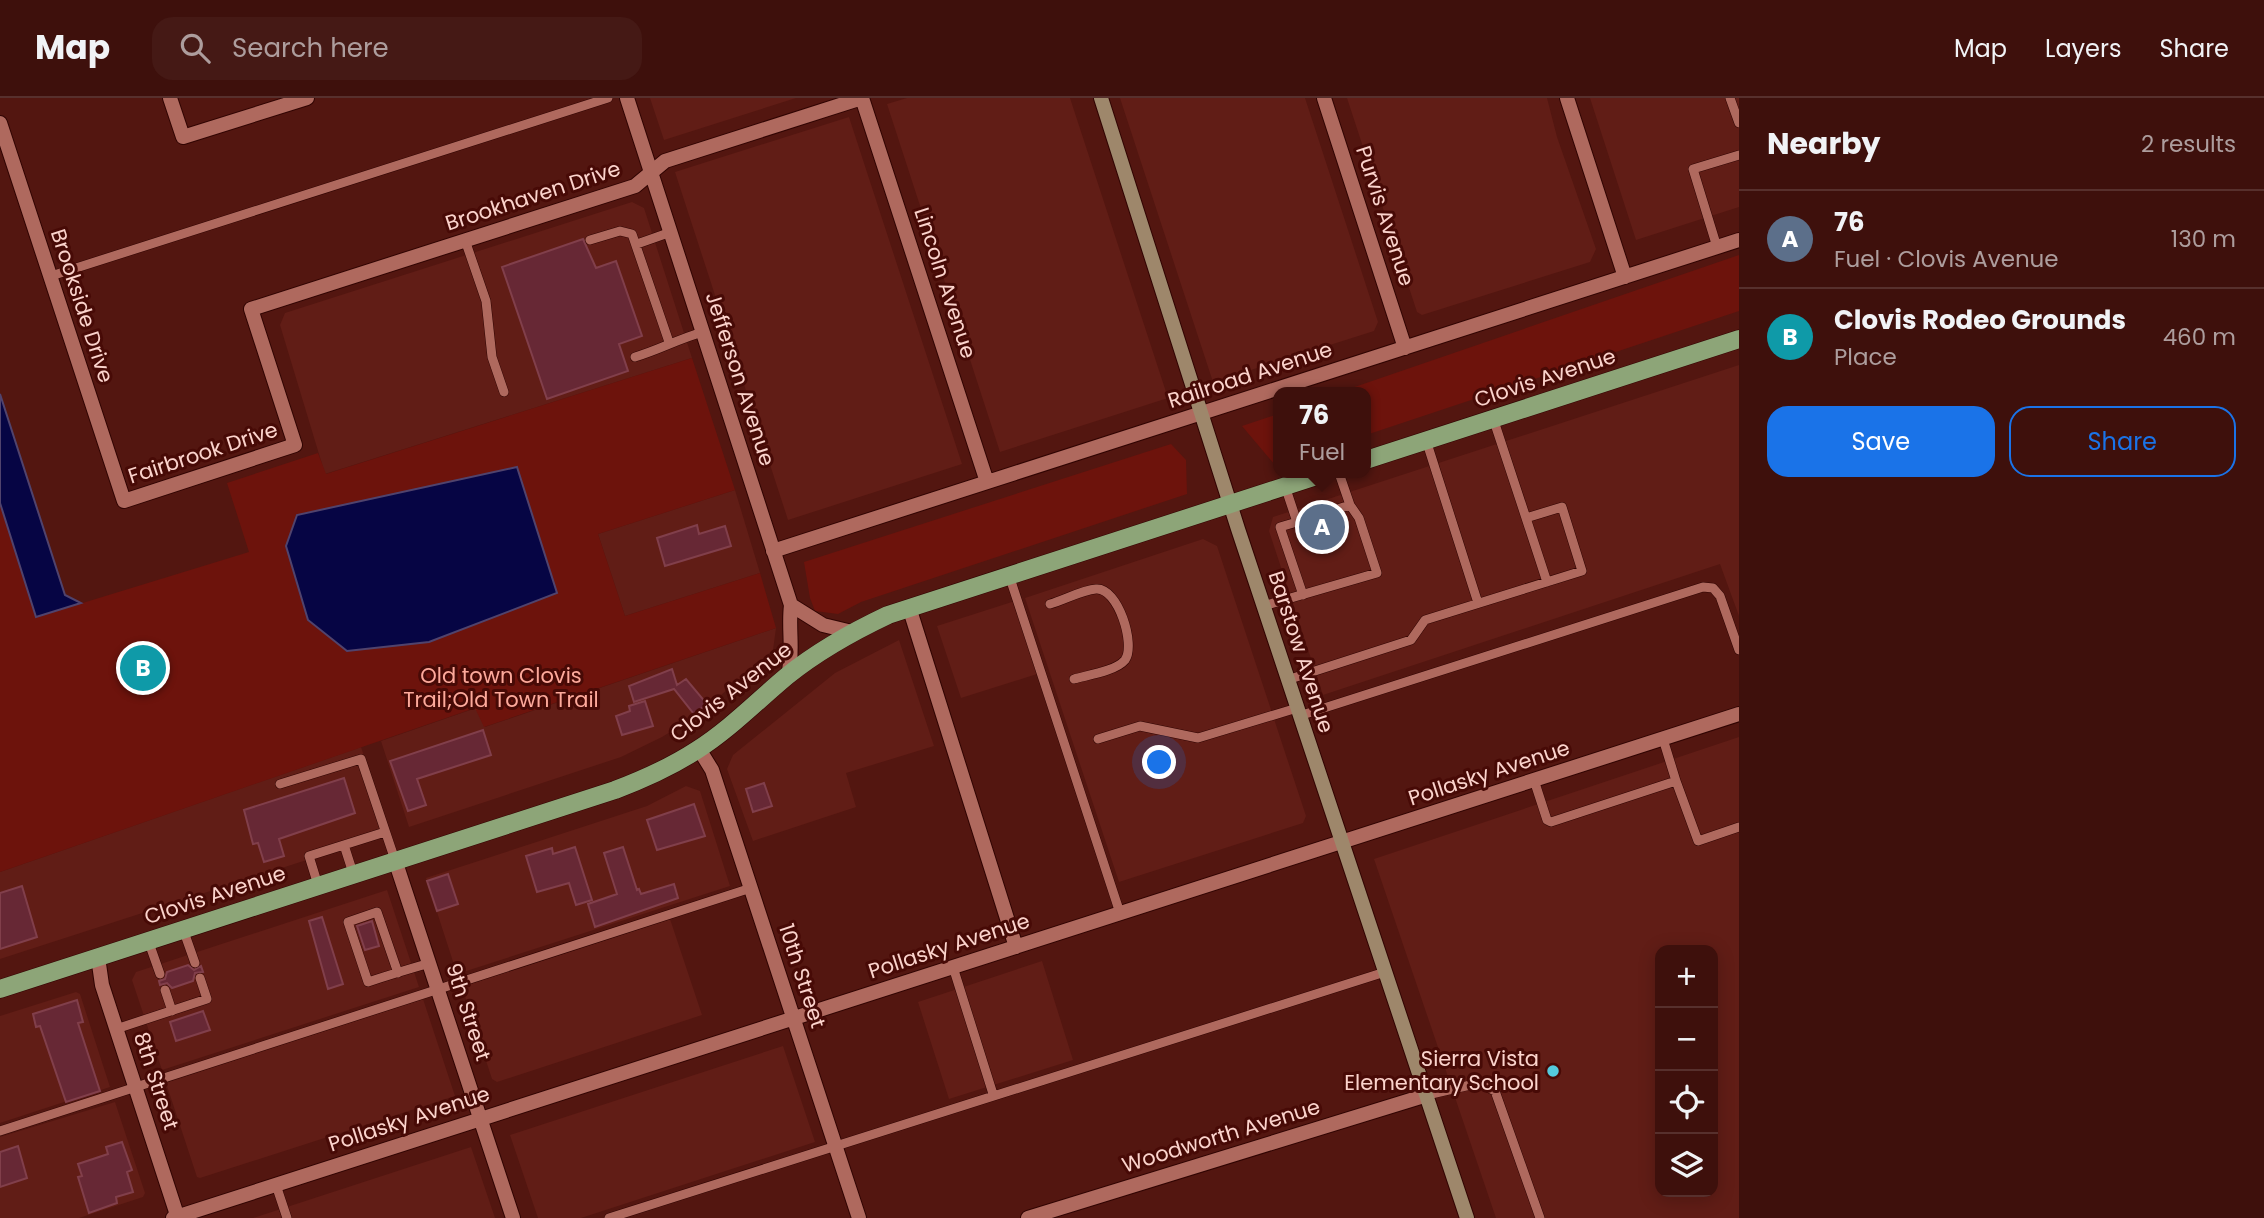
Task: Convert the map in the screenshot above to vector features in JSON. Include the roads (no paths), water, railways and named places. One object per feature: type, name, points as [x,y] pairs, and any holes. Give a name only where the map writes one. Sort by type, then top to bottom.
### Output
[{"type":"main road","name":"Barstow Avenue","points":[[1101,98],[1287,680],[1467,1218]]},
{"type":"main road","name":"Clovis Avenue","points":[[1371,458],[1739,339]]},
{"type":"main road","name":"Clovis Avenue","points":[[0,989],[615,790],[666,769],[699,749],[788,676],[852,632],[909,607],[1310,478]]},
{"type":"street","points":[[170,98],[183,137],[307,98]]},
{"type":"street","name":"Jefferson Avenue","points":[[627,98],[791,605],[789,622],[792,652],[788,676]]},
{"type":"street","name":"Brookhaven Drive","points":[[295,445],[251,309],[635,186],[665,160],[862,98]]},
{"type":"street","name":"Lincoln Avenue","points":[[862,98],[987,482]]},
{"type":"street","name":"Purvis Avenue","points":[[1324,98],[1405,348]]},
{"type":"street","points":[[1567,98],[1625,277]]},
{"type":"street","name":"Brookside Drive","points":[[0,123],[124,501]]},
{"type":"street","name":"Railroad Avenue","points":[[1282,387],[1739,240]]},
{"type":"street","name":"Railroad Avenue","points":[[773,551],[1273,390]]},
{"type":"street","name":"Fairbrook Drive","points":[[124,501],[295,445]]},
{"type":"street","points":[[791,605],[823,625],[852,632]]},
{"type":"street","points":[[909,607],[1016,947]]},
{"type":"street","name":"Pollasky Avenue","points":[[176,1217],[1739,714]]},
{"type":"street","name":"10th Street","points":[[699,749],[712,770],[859,1218]]},
{"type":"street","name":"9th Street","points":[[395,860],[513,1218]]},
{"type":"street","name":"8th Street","points":[[98,957],[102,985],[176,1217]]},
{"type":"street","name":"Woodworth Avenue","points":[[1028,1218],[1427,1096]]},
{"type":"lane","points":[[51,276],[608,98]]},
{"type":"lane","points":[[1730,98],[1739,124]]},
{"type":"lane","points":[[1717,247],[1693,169],[1739,155]]},
{"type":"lane","points":[[590,240],[625,231],[632,234],[669,342]]},
{"type":"lane","points":[[637,244],[671,232]]},
{"type":"lane","points":[[465,240],[486,301],[492,357],[504,392]]},
{"type":"lane","points":[[635,357],[663,348],[669,342],[703,332]]},
{"type":"lane","points":[[1493,418],[1548,582]]},
{"type":"lane","points":[[1426,440],[1478,603]]},
{"type":"lane","points":[[1263,606],[1377,573],[1359,518],[1350,505],[1341,478]]},
{"type":"lane","points":[[1285,486],[1297,522]]},
{"type":"lane","points":[[1303,595],[1280,527],[1350,505]]},
{"type":"lane","points":[[1287,680],[1411,640],[1425,620],[1583,571],[1562,507],[1526,518]]},
{"type":"lane","points":[[1009,575],[1120,913]]},
{"type":"lane","points":[[1098,739],[1140,726],[1198,738],[1298,712],[1703,587],[1713,588],[1720,596],[1739,650]]},
{"type":"lane","points":[[1050,604],[1096,589],[1105,590],[1113,595],[1123,622],[1130,646],[1121,663],[1074,679]]},
{"type":"lane","points":[[1663,739],[1698,841],[1739,827]]},
{"type":"lane","points":[[280,784],[361,759],[395,860]]},
{"type":"lane","points":[[1534,780],[1547,820],[1551,822],[1676,782]]},
{"type":"lane","points":[[318,885],[309,856],[385,832]]},
{"type":"lane","points":[[344,845],[353,873]]},
{"type":"lane","points":[[0,1131],[751,888]]},
{"type":"lane","points":[[398,973],[377,912],[348,922],[368,982],[398,973],[430,963]]},
{"type":"lane","points":[[183,929],[195,963]]},
{"type":"lane","points":[[148,940],[160,974]]},
{"type":"lane","points":[[953,967],[993,1094]]},
{"type":"lane","points":[[609,1218],[835,1144],[1385,972]]},
{"type":"lane","points":[[116,1029],[207,999],[200,978]]},
{"type":"lane","points":[[165,990],[172,1011]]},
{"type":"lane","points":[[1427,1096],[1479,1083],[1495,1091],[1540,1218]]},
{"type":"lane","points":[[276,1185],[287,1218]]},
{"type":"place","name":"76","points":[[1322,527]]},
{"type":"place","name":"Clovis Rodeo Grounds","points":[[143,668]]},
{"type":"place","name":"Sierra Vista Elementary School","points":[[1553,1071]]},
{"type":"park label","name":"Old town Clovis Trail;Old Town Trail","points":[[501,688]]}]
